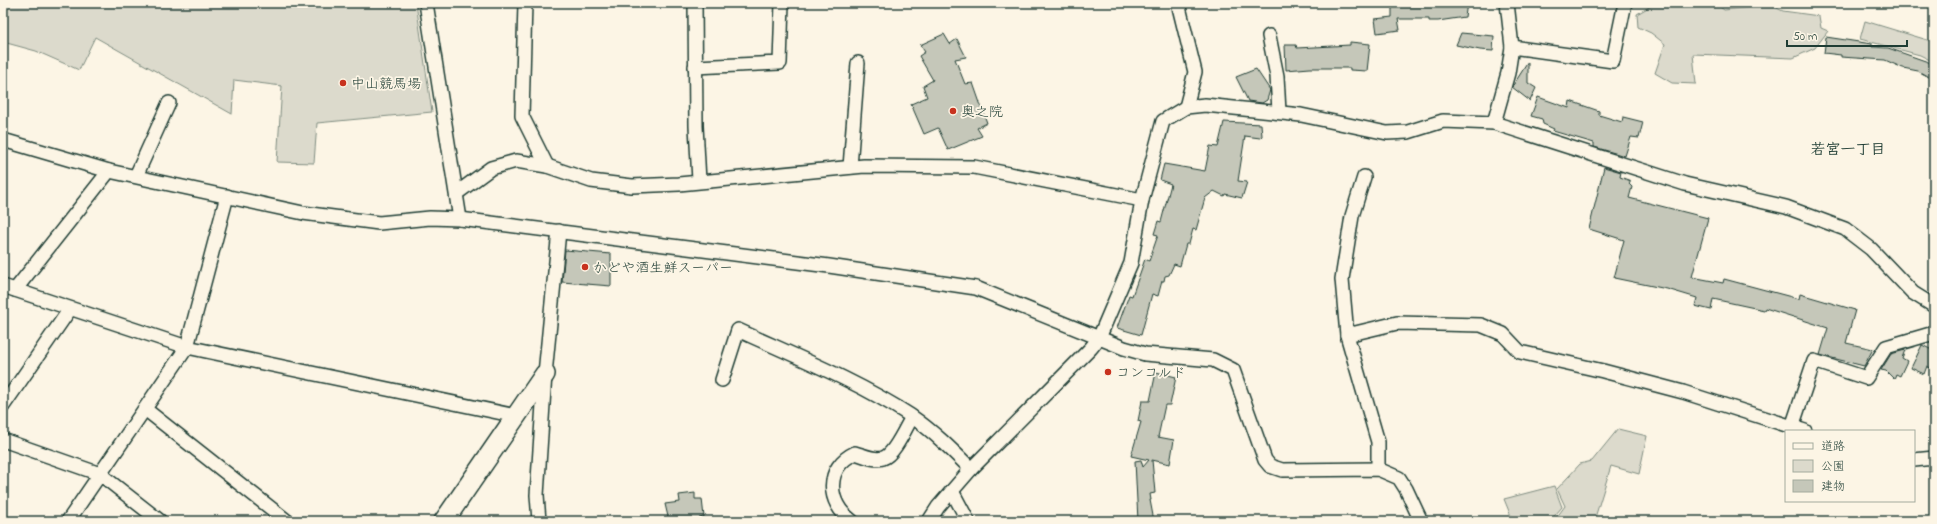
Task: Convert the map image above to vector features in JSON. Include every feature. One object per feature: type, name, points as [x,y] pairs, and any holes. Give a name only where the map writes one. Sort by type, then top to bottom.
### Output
[{"type":"street","points":[[426,3],[460,219]]},
{"type":"street","points":[[524,3],[522,116],[547,166]]},
{"type":"street","points":[[695,3],[695,67],[699,181]]},
{"type":"street","points":[[695,67],[780,63],[782,3]]},
{"type":"street","points":[[1178,3],[1195,72],[1186,107]]},
{"type":"street","points":[[1494,123],[1508,73],[1512,47],[1507,3]]},
{"type":"street","points":[[1512,47],[1613,61],[1625,3]]},
{"type":"street","points":[[1269,36],[1277,76],[1279,112]]},
{"type":"street","points":[[850,167],[858,63]]},
{"type":"street","points":[[136,176],[169,103]]},
{"type":"street","points":[[929,521],[971,469],[1091,348],[1099,338],[1131,263],[1142,200],[1163,121],[1186,107],[1205,105],[1279,112],[1301,115],[1387,133],[1408,132],[1443,121],[1494,123],[1685,184],[1786,207],[1845,229],[1871,249],[1913,293],[1934,306]]},
{"type":"street","points":[[3,140],[109,171],[303,213],[379,223],[430,218],[460,219],[829,266],[976,288],[1099,338],[1145,354],[1213,360],[1233,370],[1265,460],[1270,466],[1282,470],[1378,469],[1399,478],[1422,521]]},
{"type":"street","points":[[457,193],[491,168],[516,161],[547,166],[591,181],[632,186],[679,184],[864,166],[974,167],[1142,200]]},
{"type":"street","points":[[109,171],[9,288],[187,347],[516,416]]},
{"type":"street","points":[[1364,177],[1352,216],[1342,279],[1347,335],[1378,442],[1378,469]]},
{"type":"street","points":[[68,521],[187,347],[227,196]]},
{"type":"street","points":[[539,521],[538,495],[545,374],[559,231]]},
{"type":"street","points":[[3,406],[70,309]]},
{"type":"street","points":[[1347,335],[1398,323],[1481,325],[1503,334],[1520,352],[1675,390],[1802,430]]},
{"type":"street","points":[[722,380],[738,330],[847,378],[912,417],[942,440],[971,469]]},
{"type":"street","points":[[1792,427],[1814,361],[1866,378],[1886,347],[1934,333]]},
{"type":"street","points":[[444,521],[545,374]]},
{"type":"street","points":[[145,409],[287,521]]},
{"type":"street","points":[[852,521],[837,506],[833,494],[832,484],[841,462],[855,453],[874,458],[883,458],[890,454],[912,417]]},
{"type":"street","points":[[3,440],[100,474],[160,521]]},
{"type":"street","points":[[1915,460],[1934,458]]},
{"type":"street","points":[[952,491],[968,521]]},
{"type":"green space","name":"中山競馬場","points":[[3,3],[416,3],[432,112],[317,123],[314,163],[277,162],[282,86],[234,80],[232,114],[95,37],[79,70],[36,51],[3,42]]},
{"type":"green space","points":[[1656,3],[1715,3],[1724,10],[1770,5],[1783,11],[1819,16],[1821,28],[1828,31],[1815,48],[1793,58],[1693,54],[1696,84],[1672,83],[1655,73],[1665,44],[1651,33],[1638,27],[1637,14]]},
{"type":"green space","points":[[1865,21],[1934,42],[1934,62],[1920,55],[1860,39]]},
{"type":"green space","points":[[1618,429],[1647,436],[1639,474],[1611,466],[1594,521],[1554,521],[1565,506],[1557,489],[1580,464],[1592,461]]},
{"type":"green space","points":[[1554,486],[1562,507],[1550,521],[1513,521],[1504,499]]},
{"type":"building","points":[[1392,3],[1467,3],[1465,17],[1438,21],[1429,21],[1429,19],[1398,19],[1400,30],[1377,33],[1375,19],[1392,17]]},
{"type":"building","points":[[1461,33],[1494,36],[1493,51],[1456,45]]},
{"type":"building","points":[[944,34],[950,44],[957,39],[966,57],[955,59],[965,84],[973,83],[987,123],[977,128],[982,136],[948,150],[938,128],[924,134],[911,104],[927,97],[923,86],[933,80],[919,56],[925,52],[920,45]]},
{"type":"building","points":[[1826,37],[1872,44],[1872,47],[1888,48],[1934,64],[1934,80],[1918,71],[1903,68],[1885,60],[1841,57],[1841,55],[1824,53]]},
{"type":"building","points":[[1350,42],[1370,44],[1367,71],[1350,70],[1350,68],[1310,68],[1286,70],[1285,45],[1296,45],[1297,48],[1350,45]]},
{"type":"building","points":[[1528,62],[1528,83],[1536,88],[1530,101],[1512,87]]},
{"type":"building","points":[[1256,69],[1270,90],[1267,100],[1262,103],[1248,101],[1236,77]]},
{"type":"building","points":[[1538,97],[1569,108],[1570,101],[1599,111],[1599,115],[1622,122],[1623,117],[1643,122],[1639,138],[1631,137],[1625,156],[1594,147],[1594,143],[1553,131],[1554,129],[1543,124],[1542,119],[1531,116]]},
{"type":"building","points":[[1224,122],[1261,124],[1262,136],[1260,138],[1245,136],[1238,181],[1247,182],[1242,198],[1225,194],[1224,196],[1214,191],[1205,198],[1196,230],[1193,229],[1189,244],[1186,244],[1180,266],[1174,264],[1169,275],[1165,276],[1158,296],[1152,294],[1141,335],[1117,328],[1129,295],[1132,296],[1145,259],[1149,261],[1158,235],[1154,234],[1158,221],[1161,222],[1171,184],[1160,180],[1164,164],[1205,171],[1210,146],[1218,147]]},
{"type":"building","points":[[1604,167],[1621,172],[1620,177],[1631,181],[1629,184],[1632,187],[1629,198],[1708,218],[1692,277],[1723,283],[1724,279],[1799,299],[1800,294],[1855,310],[1846,343],[1873,349],[1864,366],[1820,355],[1828,328],[1765,308],[1764,310],[1713,299],[1711,310],[1695,306],[1697,298],[1667,289],[1614,278],[1624,240],[1589,229]]},
{"type":"building","points":[[565,250],[611,254],[611,286],[562,282]]},
{"type":"building","points":[[1922,345],[1934,351],[1934,370],[1927,366],[1924,374],[1911,368]]},
{"type":"building","points":[[1905,350],[1902,358],[1907,361],[1900,376],[1896,374],[1894,379],[1886,371],[1881,370],[1891,354]]},
{"type":"building","points":[[1156,372],[1176,377],[1170,405],[1165,405],[1158,437],[1174,440],[1170,464],[1152,460],[1155,493],[1150,494],[1150,500],[1154,521],[1138,521],[1135,461],[1141,460],[1143,467],[1149,460],[1131,456],[1141,422],[1138,421],[1142,401],[1150,401]]},
{"type":"building","points":[[695,493],[695,499],[702,499],[704,517],[699,518],[699,521],[669,521],[665,504],[680,502],[679,495]]},
{"type":"place","name":"中山競馬場","points":[[343,83]]},
{"type":"place","name":"奥之院","points":[[953,111]]},
{"type":"place","name":"かどや酒生鮮スーパー","points":[[585,267]]},
{"type":"place","name":"コンコルド","points":[[1108,372]]},
{"type":"district","name":"若宮一丁目","points":[[1848,149]]}]
